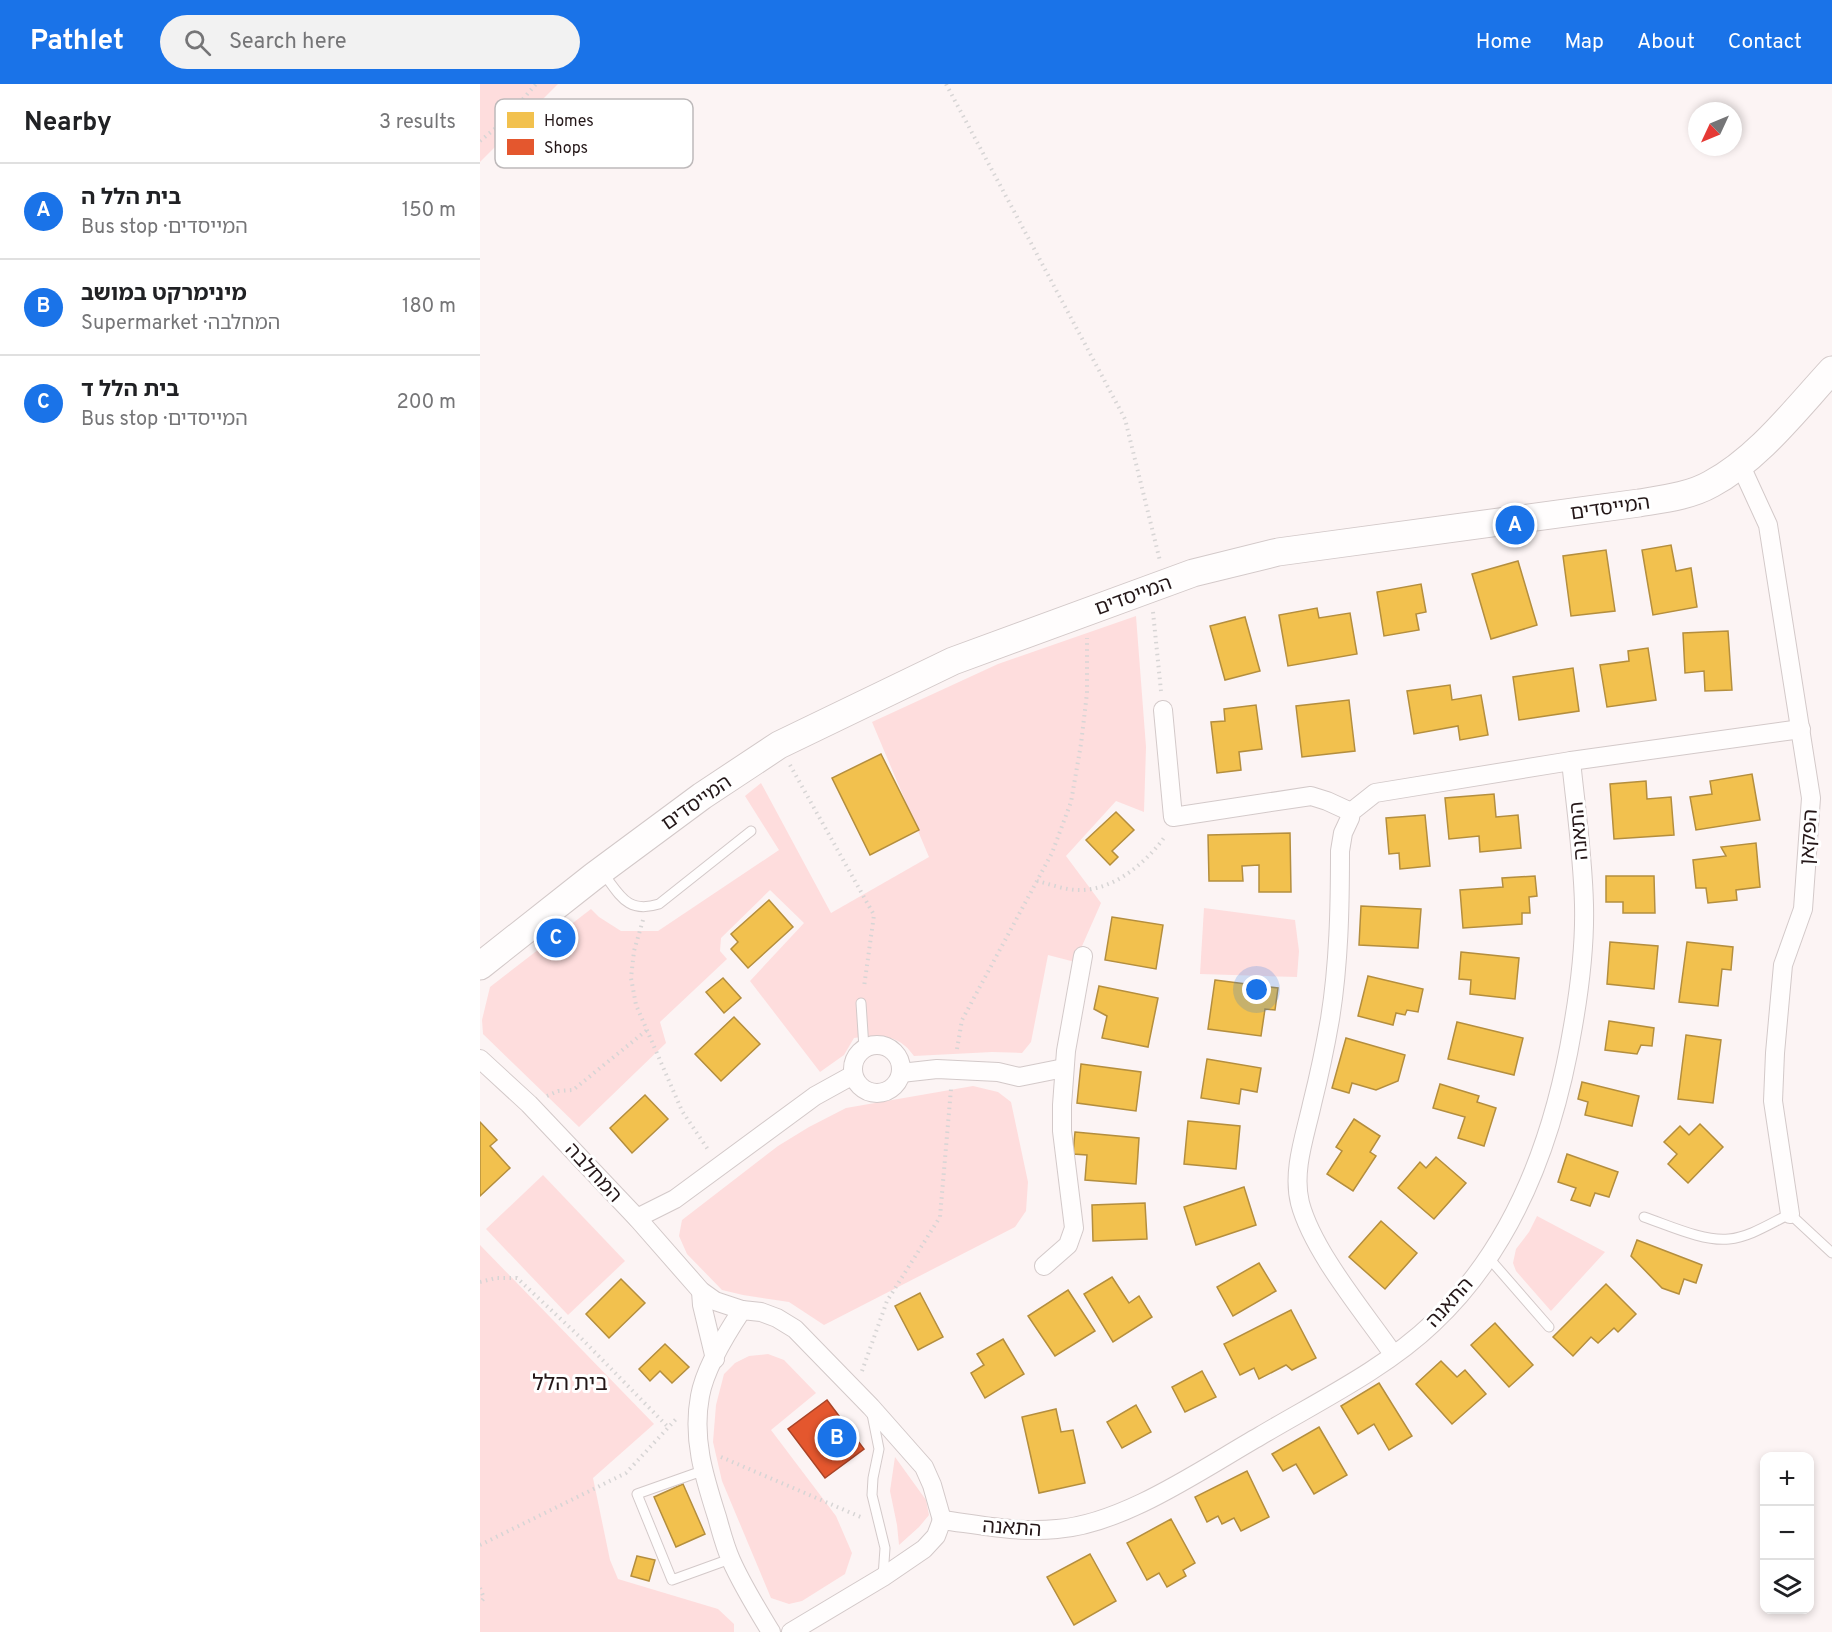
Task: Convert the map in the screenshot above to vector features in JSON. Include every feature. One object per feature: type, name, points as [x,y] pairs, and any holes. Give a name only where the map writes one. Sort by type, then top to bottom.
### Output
[{"type":"main road","name":"המייסדים","points":[[480,966],[602,870],[702,796],[779,745],[953,661],[1193,573],[1278,552],[1665,499],[1710,485],[1740,464],[1832,370]]},
{"type":"street","name":"הפקאן","points":[[1740,464],[1768,525],[1811,798],[1803,909],[1783,965],[1775,1053],[1773,1101],[1790,1214]]},
{"type":"street","points":[[1163,710],[1173,817],[1311,796],[1351,812]]},
{"type":"street","points":[[1394,1354],[1334,1270],[1301,1205],[1296,1184],[1299,1159],[1330,1018],[1336,971],[1340,851],[1343,833],[1351,812],[1376,793],[1571,761],[1801,729]]},
{"type":"street","name":"התאנה","points":[[942,1521],[1022,1530],[1049,1530],[1087,1524],[1149,1499],[1378,1366],[1433,1324],[1457,1298],[1488,1257],[1524,1196],[1560,1094],[1577,1003],[1584,905],[1571,761]]},
{"type":"street","points":[[1044,1266],[1068,1245],[1074,1228],[1062,1131],[1064,1068],[1083,956]]},
{"type":"street","points":[[879,1044],[887,1046],[898,1057],[901,1073],[893,1087],[878,1093],[862,1088],[853,1075],[854,1059],[864,1047],[879,1044]]},
{"type":"street","name":"המחלבה","points":[[480,1059],[529,1104],[637,1218],[701,1291],[715,1301],[742,1310],[760,1312],[777,1318],[795,1329],[871,1407],[924,1467],[932,1485],[942,1521]]},
{"type":"street","points":[[901,1073],[937,1069],[998,1072],[1018,1077],[1064,1068]]},
{"type":"street","points":[[637,1218],[675,1198],[815,1096],[853,1075]]},
{"type":"street","points":[[701,1291],[702,1305],[715,1359]]},
{"type":"street","points":[[742,1310],[709,1367],[700,1396],[697,1423],[698,1448],[702,1471],[730,1559],[771,1632]]},
{"type":"street","points":[[753,1602],[771,1619],[796,1630],[924,1549],[936,1536],[942,1521]]},
{"type":"lane","points":[[602,870],[623,899],[634,906],[646,908],[659,904],[752,831]]},
{"type":"lane","points":[[861,1003],[864,1047]]},
{"type":"lane","points":[[1644,1216],[1709,1239],[1729,1240],[1746,1235],[1790,1214],[1832,1253]]},
{"type":"lane","points":[[1488,1257],[1549,1327]]},
{"type":"lane","points":[[871,1407],[879,1449],[872,1495],[885,1548],[883,1577]]},
{"type":"lane","points":[[702,1471],[637,1494],[672,1580],[730,1559]]},
{"type":"path","points":[[523,99],[536,84]]},
{"type":"path","points":[[946,84],[1125,419],[1161,566],[1154,587],[1163,710]]},
{"type":"path","points":[[480,141],[495,129]]},
{"type":"path","points":[[855,1391],[887,1301],[940,1217],[953,1070],[962,1020],[1052,853],[1071,802],[1087,693],[1088,643],[1085,613]]},
{"type":"path","points":[[779,745],[874,915],[861,1003]]},
{"type":"path","points":[[1037,880],[1078,890],[1105,886],[1129,873],[1149,856],[1166,836],[1173,817]]},
{"type":"path","points":[[646,908],[634,951],[631,978],[636,1005],[682,1111],[719,1167]]},
{"type":"path","points":[[529,1104],[558,1091],[573,1090],[647,1030]]},
{"type":"path","points":[[480,1281],[517,1278],[581,1338],[668,1427]]},
{"type":"path","points":[[480,1545],[626,1473],[700,1396]]},
{"type":"path","points":[[698,1448],[879,1525]]},
{"type":"path","points":[[480,1588],[484,1598],[480,1603]]},
{"type":"shaded area","points":[[480,84],[558,84],[543,99],[495,99],[495,147],[480,162]]},
{"type":"shaded area","points":[[1136,616],[1146,747],[1144,812],[1116,801],[1066,856],[1101,903],[1075,962],[1048,955],[1031,1042],[1022,1053],[992,1052],[914,1056],[908,1048],[895,1039],[880,1036],[863,1037],[854,1038],[844,1055],[820,1072],[750,981],[804,923],[770,890],[721,938],[720,951],[727,959],[660,1022],[666,1043],[579,1127],[483,1034],[482,1020],[490,987],[591,909],[621,931],[658,931],[779,850],[745,796],[761,783],[831,913],[929,857],[872,722],[998,664]]},
{"type":"shaded area","points":[[1204,908],[1295,920],[1299,951],[1297,977],[1200,974]]},
{"type":"shaded area","points":[[973,1086],[998,1092],[1011,1102],[1028,1182],[1026,1211],[1015,1227],[824,1325],[789,1302],[722,1290],[687,1254],[679,1236],[682,1220],[778,1146],[809,1127],[846,1108]]},
{"type":"shaded area","points":[[543,1175],[625,1261],[568,1315],[486,1229]]},
{"type":"shaded area","points":[[1537,1216],[1605,1252],[1551,1311],[1516,1271],[1513,1263],[1516,1249],[1529,1232]]},
{"type":"shaded area","points":[[480,1245],[654,1424],[593,1478],[610,1560],[618,1579],[718,1609],[734,1624],[734,1632],[480,1632]]},
{"type":"shaded area","points":[[768,1354],[784,1360],[816,1393],[771,1430],[836,1516],[852,1553],[845,1574],[802,1601],[789,1604],[771,1598],[722,1481],[713,1442],[716,1405],[724,1374],[735,1363],[749,1356]]},
{"type":"shaded area","points":[[895,1457],[926,1500],[929,1515],[899,1545],[890,1491]]},
{"type":"building: Homes","points":[[1671,545],[1676,571],[1691,568],[1697,607],[1653,615],[1642,550]]},
{"type":"building: Homes","points":[[1606,550],[1615,611],[1571,616],[1563,556]]},
{"type":"building: Homes","points":[[1518,561],[1537,625],[1491,639],[1472,574]]},
{"type":"building: Homes","points":[[1421,584],[1426,612],[1416,614],[1419,630],[1384,636],[1377,592]]},
{"type":"building: Homes","points":[[1317,608],[1319,618],[1350,613],[1357,654],[1288,666],[1279,615]]},
{"type":"building: Homes","points":[[1245,617],[1260,671],[1225,680],[1210,626]]},
{"type":"building: Homes","points":[[1728,631],[1732,690],[1705,691],[1704,671],[1685,673],[1683,633]]},
{"type":"building: Homes","points":[[1648,648],[1656,700],[1607,707],[1600,665],[1629,661],[1628,651]]},
{"type":"building: Homes","points":[[1573,668],[1579,711],[1519,720],[1513,677]]},
{"type":"building: Homes","points":[[1450,685],[1452,700],[1481,695],[1488,735],[1460,740],[1458,726],[1414,734],[1407,691]]},
{"type":"building: Homes","points":[[1349,700],[1355,751],[1302,757],[1296,706]]},
{"type":"building: Homes","points":[[1256,705],[1262,749],[1239,752],[1241,770],[1217,773],[1211,722],[1225,721],[1224,709]]},
{"type":"building: Homes","points":[[881,754],[919,830],[870,855],[832,778]]},
{"type":"building: Homes","points":[[1752,774],[1760,820],[1696,830],[1690,797],[1712,794],[1710,781]]},
{"type":"building: Homes","points":[[1646,781],[1647,799],[1671,797],[1674,835],[1614,839],[1610,784]]},
{"type":"building: Homes","points":[[1494,794],[1496,817],[1518,815],[1521,848],[1480,852],[1479,836],[1449,839],[1445,798]]},
{"type":"building: Homes","points":[[1116,812],[1134,830],[1112,851],[1118,857],[1110,865],[1086,840]]},
{"type":"building: Homes","points":[[1425,815],[1430,866],[1400,869],[1399,853],[1389,854],[1386,818]]},
{"type":"building: Homes","points":[[1290,833],[1291,892],[1259,892],[1259,865],[1242,866],[1243,881],[1209,881],[1208,835]]},
{"type":"building: Homes","points":[[1756,843],[1760,887],[1736,890],[1737,900],[1708,903],[1706,888],[1696,888],[1693,860],[1726,856],[1721,847]]},
{"type":"building: Homes","points":[[1535,876],[1537,896],[1529,897],[1530,913],[1522,913],[1522,924],[1463,928],[1460,890],[1503,887],[1502,878]]},
{"type":"building: Homes","points":[[1606,876],[1654,876],[1655,913],[1623,913],[1623,902],[1606,902]]},
{"type":"building: Homes","points":[[769,900],[793,927],[748,968],[731,949],[738,942],[731,934]]},
{"type":"building: Homes","points":[[1361,906],[1421,909],[1418,948],[1359,945]]},
{"type":"building: Homes","points":[[1112,917],[1163,925],[1156,969],[1105,960]]},
{"type":"building: Homes","points":[[1610,942],[1658,946],[1654,989],[1607,984]]},
{"type":"building: Homes","points":[[1687,942],[1733,947],[1731,970],[1722,969],[1718,1006],[1679,1002]]},
{"type":"building: Homes","points":[[1461,952],[1519,958],[1515,999],[1470,994],[1471,980],[1459,979]]},
{"type":"building: Homes","points":[[1368,976],[1423,989],[1418,1012],[1407,1010],[1405,1015],[1396,1013],[1393,1025],[1358,1016]]},
{"type":"building: Homes","points":[[723,978],[741,998],[724,1013],[706,992]]},
{"type":"building: Homes","points":[[1215,980],[1278,988],[1275,1010],[1265,1009],[1261,1036],[1208,1029]]},
{"type":"building: Homes","points":[[1099,986],[1158,998],[1148,1047],[1102,1038],[1107,1016],[1094,1009]]},
{"type":"building: Homes","points":[[734,1017],[760,1044],[721,1081],[695,1054]]},
{"type":"building: Homes","points":[[1609,1021],[1654,1028],[1652,1046],[1641,1045],[1637,1054],[1605,1050]]},
{"type":"building: Homes","points":[[1457,1022],[1523,1038],[1514,1075],[1448,1059]]},
{"type":"building: Homes","points":[[1686,1035],[1721,1040],[1713,1103],[1678,1099]]},
{"type":"building: Homes","points":[[1346,1038],[1405,1055],[1398,1081],[1376,1090],[1352,1083],[1349,1093],[1332,1088]]},
{"type":"building: Homes","points":[[1207,1059],[1261,1068],[1257,1092],[1241,1089],[1239,1104],[1201,1098]]},
{"type":"building: Homes","points":[[1081,1064],[1141,1072],[1136,1111],[1077,1103]]},
{"type":"building: Homes","points":[[1582,1082],[1639,1096],[1632,1126],[1585,1115],[1588,1102],[1578,1099]]},
{"type":"building: Homes","points":[[1440,1084],[1479,1096],[1477,1102],[1496,1108],[1484,1146],[1458,1138],[1465,1117],[1433,1108]]},
{"type":"building: Homes","points":[[645,1095],[668,1119],[632,1153],[610,1128]]},
{"type":"building: Homes","points":[[1354,1119],[1380,1136],[1370,1152],[1376,1156],[1353,1191],[1327,1174],[1342,1151],[1336,1147]]},
{"type":"building: Homes","points":[[1188,1121],[1240,1126],[1236,1169],[1184,1164]]},
{"type":"building: Homes","points":[[480,1122],[497,1140],[490,1146],[510,1168],[480,1196]]},
{"type":"building: Homes","points":[[1700,1124],[1723,1147],[1688,1183],[1668,1164],[1677,1154],[1664,1142],[1680,1126],[1689,1135]]},
{"type":"building: Homes","points":[[1075,1132],[1139,1138],[1136,1184],[1085,1180],[1087,1155],[1073,1154]]},
{"type":"building: Homes","points":[[1567,1154],[1618,1172],[1609,1197],[1595,1193],[1590,1206],[1571,1200],[1576,1188],[1558,1182]]},
{"type":"building: Homes","points":[[1436,1157],[1466,1183],[1434,1219],[1398,1188],[1420,1162],[1426,1168]]},
{"type":"building: Homes","points":[[1244,1187],[1256,1225],[1196,1245],[1184,1207]]},
{"type":"building: Homes","points":[[1145,1203],[1147,1239],[1093,1241],[1092,1205]]},
{"type":"building: Homes","points":[[1381,1221],[1417,1253],[1385,1289],[1349,1257]]},
{"type":"building: Homes","points":[[1637,1240],[1702,1265],[1696,1283],[1684,1279],[1679,1294],[1662,1288],[1631,1256]]},
{"type":"building: Homes","points":[[1259,1263],[1276,1291],[1233,1316],[1217,1287]]},
{"type":"building: Homes","points":[[1112,1277],[1129,1303],[1139,1296],[1152,1317],[1113,1342],[1084,1294]]},
{"type":"building: Homes","points":[[621,1279],[645,1303],[609,1338],[586,1314]]},
{"type":"building: Homes","points":[[1606,1284],[1636,1314],[1618,1332],[1614,1328],[1598,1343],[1591,1337],[1573,1356],[1553,1337]]},
{"type":"building: Homes","points":[[1068,1290],[1095,1331],[1055,1356],[1028,1316]]},
{"type":"building: Homes","points":[[920,1293],[943,1337],[918,1350],[895,1306]]},
{"type":"building: Homes","points":[[1291,1310],[1316,1358],[1292,1370],[1286,1365],[1259,1379],[1254,1368],[1240,1375],[1224,1344]]},
{"type":"building: Homes","points":[[1495,1323],[1533,1365],[1509,1387],[1471,1345]]},
{"type":"building: Homes","points":[[1003,1339],[1024,1374],[985,1398],[971,1373],[984,1365],[977,1354]]},
{"type":"building: Homes","points":[[665,1344],[689,1367],[672,1383],[660,1371],[650,1381],[639,1369]]},
{"type":"building: Homes","points":[[1441,1361],[1457,1377],[1465,1370],[1486,1394],[1452,1424],[1416,1384]]},
{"type":"building: Homes","points":[[1202,1371],[1216,1397],[1185,1412],[1172,1387]]},
{"type":"building: Homes","points":[[1379,1383],[1412,1436],[1389,1450],[1374,1424],[1358,1434],[1341,1406]]},
{"type":"building: Homes","points":[[1136,1405],[1151,1432],[1122,1448],[1107,1422]]},
{"type":"building: Homes","points":[[1056,1409],[1061,1432],[1073,1430],[1085,1483],[1039,1493],[1022,1417]]},
{"type":"building: Homes","points":[[1319,1427],[1347,1475],[1314,1494],[1296,1464],[1283,1471],[1272,1454]]},
{"type":"building: Homes","points":[[1247,1471],[1269,1517],[1241,1531],[1234,1518],[1222,1524],[1218,1516],[1207,1522],[1195,1497]]},
{"type":"building: Homes","points":[[683,1484],[705,1534],[676,1547],[654,1497]]},
{"type":"building: Homes","points":[[1171,1519],[1195,1563],[1183,1570],[1186,1576],[1167,1587],[1159,1573],[1147,1580],[1127,1543]]},
{"type":"building: Homes","points":[[1090,1554],[1116,1601],[1074,1625],[1047,1577]]},
{"type":"building: Homes","points":[[637,1556],[655,1560],[649,1581],[631,1576]]},
{"type":"building: Shops","points":[[827,1400],[864,1449],[825,1478],[788,1429]]},
{"type":"place","name":"בית הלל ה","points":[[1515,525]]},
{"type":"place","name":"בית הלל ד","points":[[556,938]]},
{"type":"place","name":"מינימרקט במושב","points":[[837,1438]]},
{"type":"district","name":"בית הלל","points":[[570,1382]]}]
